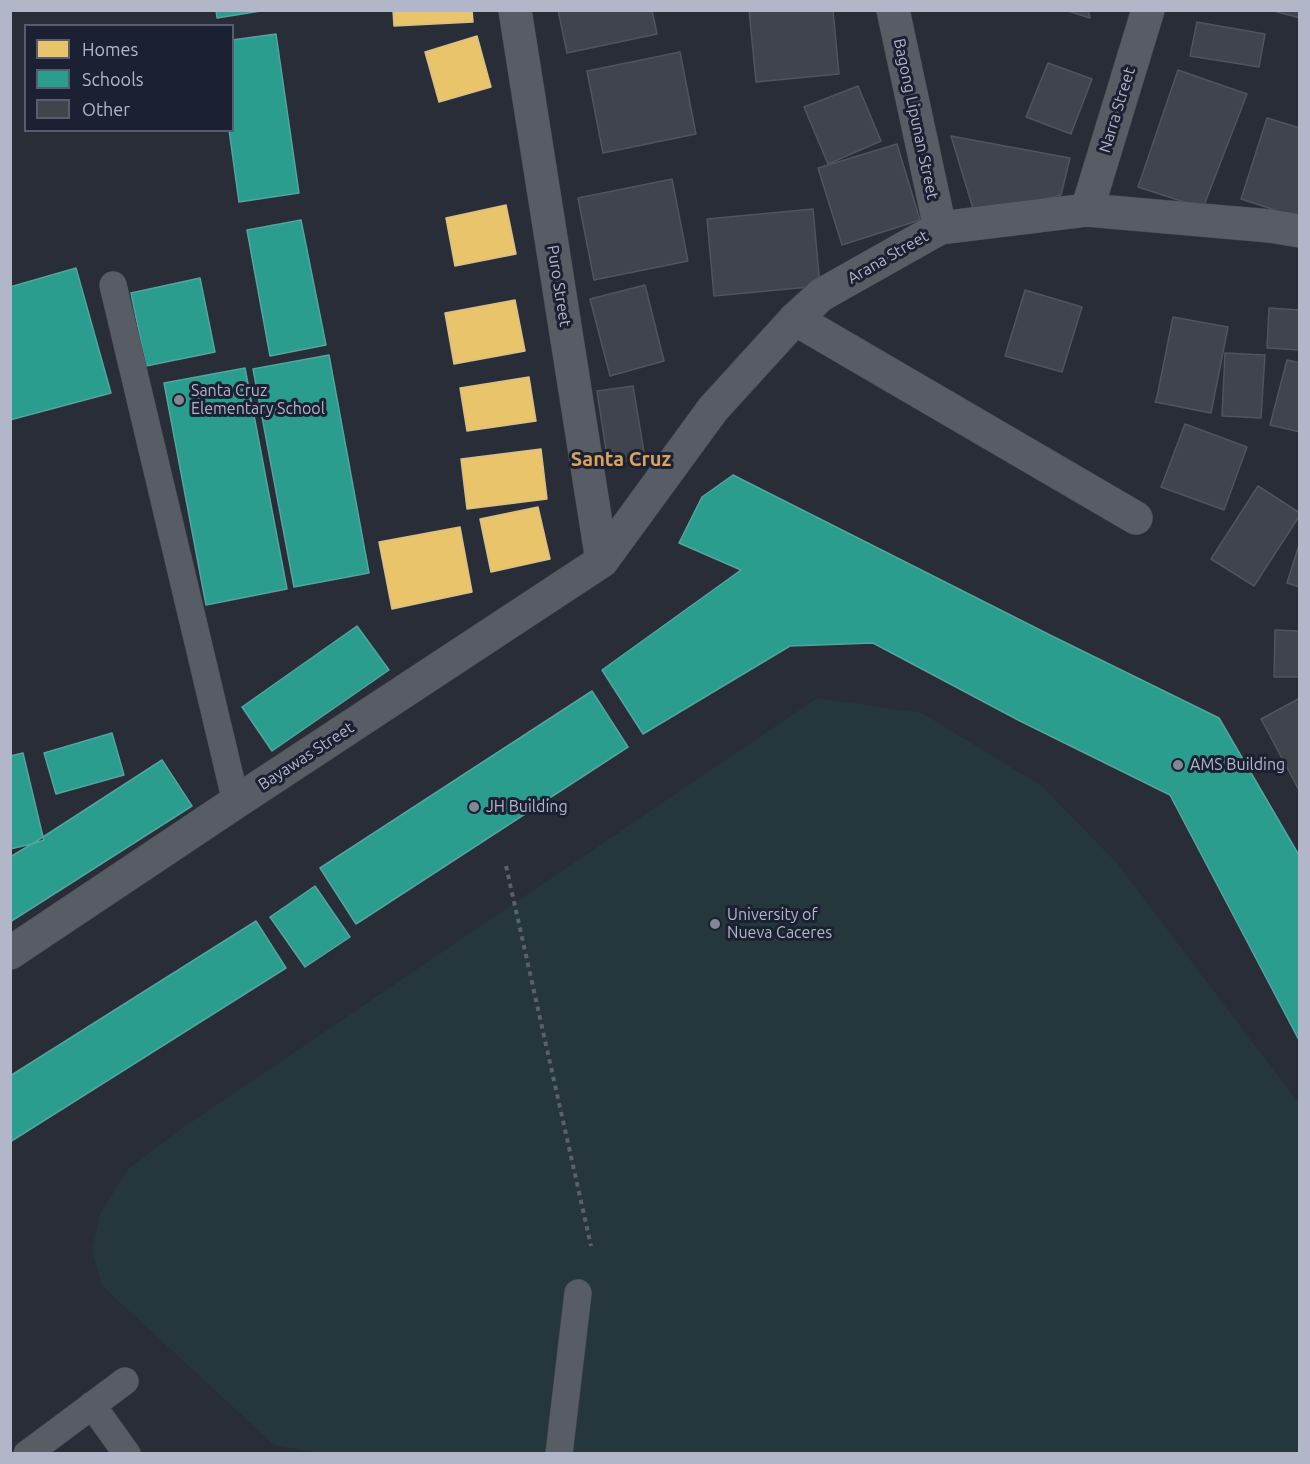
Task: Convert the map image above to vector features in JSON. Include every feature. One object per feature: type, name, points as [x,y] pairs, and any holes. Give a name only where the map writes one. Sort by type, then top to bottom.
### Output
[{"type":"street","name":"Puro Street","points":[[515,10],[602,561]]},
{"type":"street","name":"Bagong Lipunan Street","points":[[892,10],[940,228]]},
{"type":"street","name":"Narra Street","points":[[1087,210],[1148,10]]},
{"type":"street","name":"Arana Street","points":[[602,561],[713,409],[795,319],[821,295],[940,228],[1087,210],[1270,226],[1299,231]]},
{"type":"street","points":[[795,319],[1136,518]]},
{"type":"street","name":"Bayawas Street","points":[[10,953],[602,561]]},
{"type":"lane","points":[[113,285],[236,802]]},
{"type":"lane","points":[[559,1454],[578,1293]]},
{"type":"lane","points":[[27,1454],[125,1381]]},
{"type":"lane","points":[[92,1405],[127,1454]]},
{"type":"path","points":[[506,866],[591,1246]]},
{"type":"shaded area","name":"University of Nueva Caceres","points":[[817,698],[922,713],[1042,786],[1118,864],[1299,1104],[1299,1453],[324,1454],[274,1445],[102,1286],[92,1251],[100,1214],[128,1169],[184,1127]]},
{"type":"building: Homes","points":[[393,10],[472,10],[473,22],[394,26]]},
{"type":"building: Homes","points":[[477,36],[491,87],[439,102],[425,52]]},
{"type":"building: Homes","points":[[506,205],[516,254],[455,266],[446,218]]},
{"type":"building: Homes","points":[[515,300],[525,351],[454,364],[445,313]]},
{"type":"building: Homes","points":[[529,377],[536,421],[467,431],[460,388]]},
{"type":"building: Homes","points":[[541,449],[547,499],[467,509],[461,459]]},
{"type":"building: Homes","points":[[538,507],[550,559],[491,572],[480,519]]},
{"type":"building: Homes","points":[[460,527],[472,592],[392,609],[379,542]]},
{"type":"building: Schools","points":[[216,10],[267,10],[217,18]]},
{"type":"building: Schools","points":[[276,34],[299,193],[239,202],[229,132],[234,132],[234,40]]},
{"type":"building: Schools","points":[[301,220],[326,345],[270,356],[247,230]]},
{"type":"building: Schools","points":[[76,268],[111,393],[10,420],[10,287]]},
{"type":"building: Schools","points":[[200,278],[215,352],[146,366],[131,293]]},
{"type":"building: Schools","points":[[329,355],[369,573],[294,587],[253,369]]},
{"type":"building: Schools","points":[[245,368],[287,589],[206,605],[164,383]]},
{"type":"building: Schools","name":"AMS Building","points":[[733,475],[1219,718],[1300,857],[1300,1042],[1170,795],[1020,721],[873,643],[790,646],[643,734],[602,670],[741,570],[679,543],[702,497]]},
{"type":"building: Schools","points":[[357,626],[389,670],[272,751],[242,707]]},
{"type":"building: Schools","name":"JH Building","points":[[592,691],[628,747],[356,924],[320,868]]},
{"type":"building: Schools","points":[[112,733],[124,775],[56,794],[44,753]]},
{"type":"building: Schools","points":[[23,753],[43,837],[32,844],[10,849],[10,756]]},
{"type":"building: Schools","points":[[162,760],[192,806],[10,922],[10,857],[44,840],[43,837]]},
{"type":"building: Schools","points":[[315,886],[350,937],[305,967],[270,917]]},
{"type":"building: Schools","points":[[256,921],[286,968],[10,1142],[10,1076]]},
{"type":"building: Other","points":[[558,10],[652,10],[657,34],[567,53]]},
{"type":"building: Other","points":[[749,10],[833,10],[839,74],[756,82]]},
{"type":"building: Other","points":[[1065,10],[1088,10],[1090,18]]},
{"type":"building: Other","points":[[1270,10],[1300,10],[1300,18]]},
{"type":"building: Other","points":[[1197,22],[1265,34],[1259,67],[1190,56]]},
{"type":"building: Other","points":[[680,52],[696,134],[603,153],[587,71]]},
{"type":"building: Other","points":[[1048,63],[1092,79],[1071,134],[1026,117]]},
{"type":"building: Other","points":[[1178,70],[1247,94],[1203,208],[1138,187]]},
{"type":"building: Other","points":[[858,86],[881,141],[828,164],[804,107]]},
{"type":"building: Other","points":[[1267,118],[1300,128],[1300,218],[1241,199]]},
{"type":"building: Other","points":[[951,136],[1070,158],[1061,195],[975,215]]},
{"type":"building: Other","points":[[897,144],[920,220],[842,245],[818,168]]},
{"type":"building: Other","points":[[672,179],[688,261],[594,280],[578,198]]},
{"type":"building: Other","points":[[813,209],[820,286],[714,296],[707,219]]},
{"type":"building: Other","points":[[645,285],[664,361],[610,376],[590,299]]},
{"type":"building: Other","points":[[1025,290],[1082,307],[1062,372],[1005,356]]},
{"type":"building: Other","points":[[1269,308],[1300,310],[1300,350],[1267,348]]},
{"type":"building: Other","points":[[1173,317],[1228,327],[1211,413],[1155,402]]},
{"type":"building: Other","points":[[1225,353],[1265,355],[1261,418],[1222,416]]},
{"type":"building: Other","points":[[1287,360],[1300,363],[1300,432],[1270,425]]},
{"type":"building: Other","points":[[633,386],[645,458],[608,464],[597,391]]},
{"type":"building: Other","points":[[1185,424],[1247,447],[1224,510],[1161,487]]},
{"type":"building: Other","points":[[1258,486],[1300,515],[1254,586],[1211,559]]},
{"type":"building: Other","points":[[1300,542],[1300,587],[1287,583]]},
{"type":"building: Other","points":[[1275,630],[1300,631],[1300,677],[1274,677]]},
{"type":"building: Other","points":[[1300,698],[1300,792],[1261,719]]},
{"type":"place","name":"Santa Cruz Elementary School","points":[[179,400]]},
{"type":"place","name":"AMS Building","points":[[1178,765]]},
{"type":"place","name":"JH Building","points":[[474,807]]},
{"type":"place","name":"University of Nueva Caceres","points":[[715,924]]},
{"type":"district","name":"Santa Cruz","points":[[621,459]]}]
